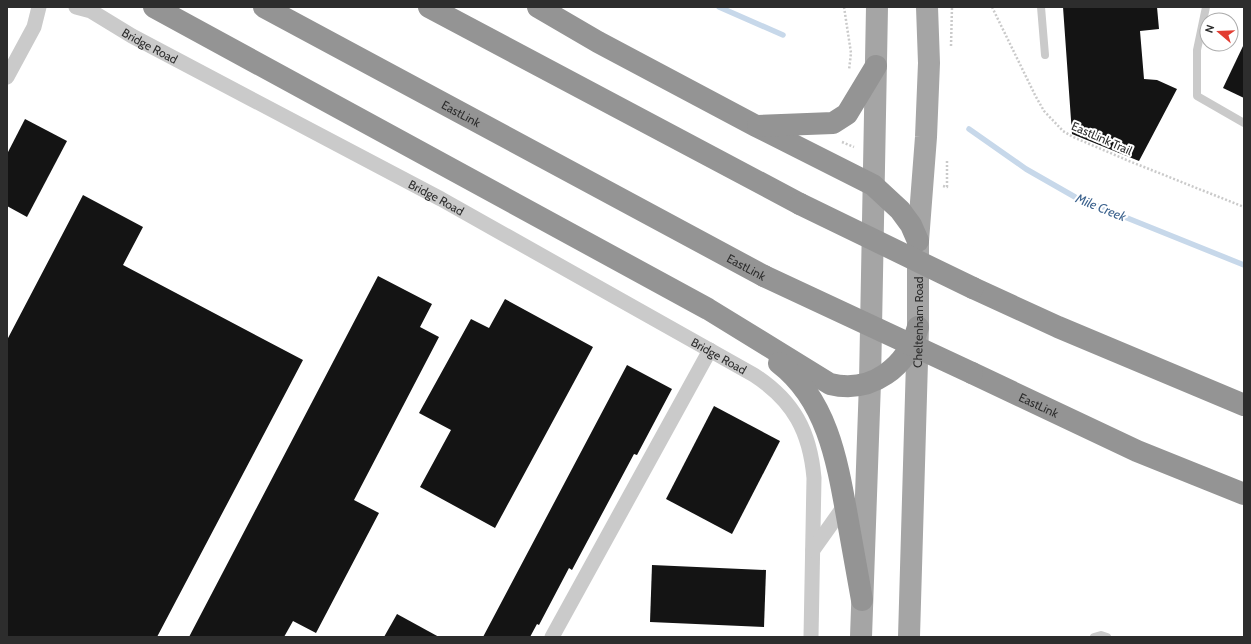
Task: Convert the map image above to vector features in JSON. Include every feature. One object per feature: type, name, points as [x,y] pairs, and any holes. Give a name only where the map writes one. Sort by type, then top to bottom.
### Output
[{"type":"highway","points":[[154,7],[708,309],[830,384],[844,387],[858,386],[870,382],[889,372],[905,357],[911,348],[918,327]]},
{"type":"highway","name":"EastLink","points":[[264,7],[764,276],[1137,451],[1244,494]]},
{"type":"highway","points":[[429,7],[800,204],[972,288],[1058,327],[1244,404]]},
{"type":"highway","points":[[538,7],[598,42],[756,126],[873,185],[900,210],[911,225],[918,241]]},
{"type":"highway","points":[[756,126],[833,123],[847,114],[876,66]]},
{"type":"highway","points":[[708,309],[782,366],[806,392],[817,408],[832,442],[862,600]]},
{"type":"main road","points":[[861,637],[870,382],[877,7]]},
{"type":"main road","name":"Cheltenham Road","points":[[909,637],[918,327],[918,241],[927,123],[929,63],[928,7]]},
{"type":"street","points":[[7,77],[34,27],[39,7]]},
{"type":"street","name":"Bridge Road","points":[[76,7],[91,11],[132,36],[441,199],[765,382],[788,404],[805,434],[812,455],[814,478],[813,550]]},
{"type":"street","points":[[552,637],[710,350]]},
{"type":"street","points":[[811,637],[813,550],[845,506]]},
{"type":"lane","points":[[1041,7],[1045,55]]},
{"type":"lane","points":[[1206,7],[1196,50],[1197,96],[1244,123]]},
{"type":"lane","points":[[1094,637],[1101,635],[1107,637]]},
{"type":"path","points":[[844,7],[851,54],[848,75]]},
{"type":"path","points":[[950,53],[952,7]]},
{"type":"path","name":"EastLink Trail","points":[[992,7],[1044,111],[1063,131],[1073,137],[1129,161],[1244,207]]},
{"type":"building","points":[[1063,7],[1157,7],[1159,29],[1140,31],[1144,79],[1157,80],[1177,89],[1139,161],[1072,134]]},
{"type":"building","points":[[1244,44],[1244,98],[1223,88]]},
{"type":"building","points":[[25,119],[67,141],[27,217],[7,206],[7,154]]},
{"type":"building","points":[[83,195],[143,227],[123,265],[303,360],[157,637],[7,637],[7,340]]},
{"type":"building","points":[[378,276],[432,304],[420,327],[439,337],[354,500],[379,513],[316,633],[293,621],[284,637],[189,637]]},
{"type":"building","points":[[505,299],[593,347],[495,528],[420,487],[451,430],[419,413],[471,319],[489,328]]},
{"type":"building","points":[[627,365],[672,389],[637,455],[634,454],[572,570],[569,568],[539,625],[537,624],[530,637],[483,637]]},
{"type":"building","points":[[714,406],[780,441],[732,534],[666,499]]},
{"type":"building","points":[[652,565],[766,570],[764,627],[650,622]]},
{"type":"building","points":[[397,614],[439,637],[384,637]]},
{"type":"waterway","name":"Mile Creek","points":[[719,7],[783,35]]},
{"type":"waterway","name":"Mile Creek","points":[[969,129],[1026,169],[1075,197],[1244,265]]}]
